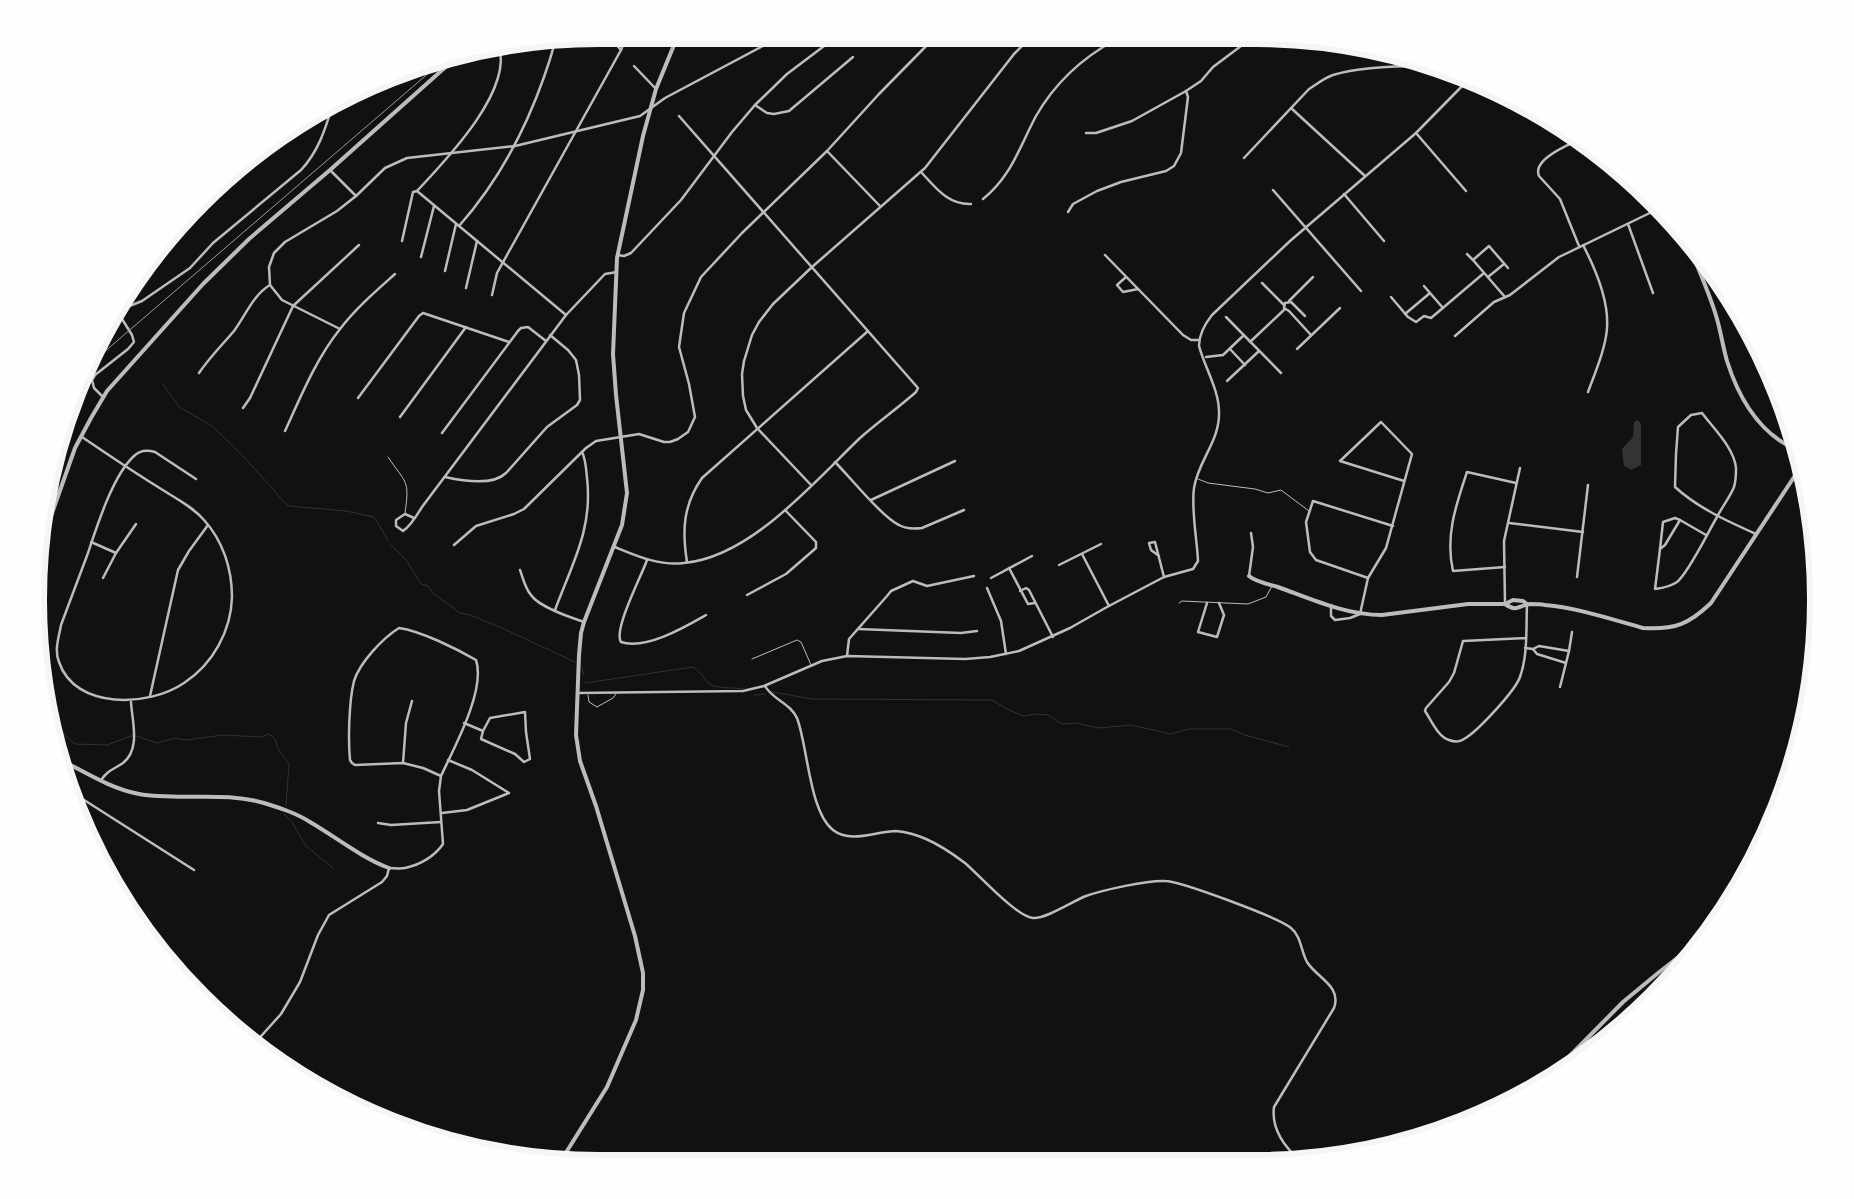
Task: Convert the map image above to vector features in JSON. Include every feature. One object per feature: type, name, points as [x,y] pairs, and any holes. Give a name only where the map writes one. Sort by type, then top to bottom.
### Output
[{"type":"street","points":[[616,44],[621,50]]},
{"type":"street","points":[[492,295],[497,273],[623,44]]},
{"type":"street","points":[[565,1154],[607,1087],[636,1020],[643,990],[643,974],[635,936],[596,806],[580,761],[576,735],[577,694],[580,644],[584,622],[615,547],[626,505],[627,494],[620,437],[614,354],[618,255],[635,167],[656,89],[674,44]]},
{"type":"street","points":[[340,329],[293,306],[277,295],[270,285],[269,267],[279,247],[300,232],[337,211],[356,196],[385,168],[398,160],[415,156],[515,146],[640,116],[665,98],[766,44]]},
{"type":"street","points":[[618,255],[628,254],[651,234],[682,200],[755,105],[775,85],[827,44]]},
{"type":"street","points":[[454,545],[476,526],[524,509],[582,452],[596,441],[639,434],[670,442],[688,432],[695,417],[689,384],[679,347],[684,313],[701,277],[731,244],[827,151],[928,44]]},
{"type":"street","points":[[810,485],[757,428],[746,410],[742,374],[747,348],[759,322],[767,311],[812,267],[921,172],[1014,54],[1024,44]]},
{"type":"street","points":[[983,199],[997,186],[1012,166],[1036,116],[1058,84],[1082,62],[1109,44]]},
{"type":"street","points":[[1086,133],[1096,133],[1132,121],[1186,91],[1201,81],[1213,67],[1244,44]]},
{"type":"street","points":[[445,271],[457,225],[487,190],[515,146],[538,94],[553,46]]},
{"type":"street","points":[[402,241],[410,197],[452,152],[478,118],[494,91],[501,70],[502,53]]},
{"type":"street","points":[[755,105],[768,113],[774,114],[788,111],[853,57]]},
{"type":"street","points":[[50,518],[75,448],[103,397],[138,355],[203,284],[249,239],[449,65]]},
{"type":"street","points":[[634,66],[656,89]]},
{"type":"street","points":[[1244,158],[1251,148],[1320,81],[1332,75],[1375,68],[1410,67]]},
{"type":"street","points":[[577,694],[743,691],[765,686],[811,666],[847,656],[965,659],[1006,654],[1053,637],[1164,577],[1190,571],[1197,564],[1194,489],[1216,436],[1220,414],[1215,392],[1201,354],[1199,340],[1204,326],[1212,315],[1306,227],[1416,133],[1463,85]]},
{"type":"street","points":[[1068,212],[1073,204],[1109,186],[1174,166],[1181,153],[1188,97],[1186,91]]},
{"type":"street","points":[[1291,108],[1366,176]]},
{"type":"street","points":[[128,306],[142,301],[190,268],[213,243],[301,170],[312,159],[329,114]]},
{"type":"street","points":[[615,547],[647,560],[670,564],[704,560],[733,547],[757,532],[785,510],[863,436],[916,392],[918,388],[678,116]]},
{"type":"street","points":[[1416,133],[1466,191]]},
{"type":"street","points":[[1572,143],[1547,157],[1538,167],[1537,172],[1538,176],[1560,199],[1581,246],[1591,261],[1601,290],[1608,328],[1588,392]]},
{"type":"street","points":[[827,151],[880,207]]},
{"type":"street","points":[[330,170],[356,196]]},
{"type":"street","points":[[921,172],[946,198],[958,204],[971,204]]},
{"type":"street","points":[[1273,190],[1361,290]]},
{"type":"street","points":[[417,191],[566,315]]},
{"type":"street","points":[[1344,194],[1384,241]]},
{"type":"street","points":[[421,257],[434,206]]},
{"type":"street","points":[[1455,336],[1494,302],[1510,295],[1559,257],[1651,212]]},
{"type":"street","points":[[1628,224],[1652,293]]},
{"type":"street","points":[[466,288],[477,241]]},
{"type":"street","points":[[243,408],[250,398],[293,306],[358,245]]},
{"type":"street","points":[[1473,260],[1489,246],[1508,268]]},
{"type":"street","points":[[1467,254],[1505,297]]},
{"type":"street","points":[[1105,255],[1183,335],[1191,340],[1199,340]]},
{"type":"street","points":[[1695,261],[1718,321],[1727,360],[1735,383],[1747,408],[1768,431],[1788,446]]},
{"type":"street","points":[[1488,277],[1504,263]]},
{"type":"street","points":[[414,518],[405,514],[396,520],[396,526],[400,530],[406,529],[566,315],[605,274],[617,272]]},
{"type":"street","points":[[1391,298],[1413,322],[1424,316],[1431,318],[1484,273]]},
{"type":"street","points":[[286,431],[320,359],[340,329],[395,274]]},
{"type":"street","points":[[1126,276],[1116,285],[1123,292],[1138,289]]},
{"type":"street","points":[[1284,305],[1313,277]]},
{"type":"street","points":[[1262,283],[1312,335]]},
{"type":"street","points":[[199,374],[204,364],[234,331],[261,291],[270,285]]},
{"type":"street","points":[[1424,286],[1443,308]]},
{"type":"street","points":[[1406,314],[1430,293]]},
{"type":"street","points":[[1289,301],[1305,316]]},
{"type":"street","points":[[1297,348],[1340,308]]},
{"type":"street","points":[[1250,342],[1285,309]]},
{"type":"street","points":[[358,398],[421,314],[426,313],[509,342]]},
{"type":"street","points":[[103,397],[94,388],[92,380],[95,375],[134,342],[132,335],[121,317]]},
{"type":"street","points":[[1226,317],[1281,372]]},
{"type":"street","points":[[400,417],[466,327]]},
{"type":"street","points":[[442,433],[518,331],[524,327],[532,329],[546,341]]},
{"type":"street","points":[[687,563],[684,541],[684,518],[693,491],[707,472],[868,331]]},
{"type":"street","points":[[445,477],[491,481],[502,477],[552,422],[578,403],[580,392],[576,360],[568,350],[550,335]]},
{"type":"street","points":[[1206,357],[1222,355],[1244,335]]},
{"type":"street","points":[[1230,349],[1245,365]]},
{"type":"street","points":[[1227,381],[1259,351]]},
{"type":"street","points":[[1706,535],[1675,518],[1663,522],[1656,589],[1666,588],[1679,580],[1706,535],[1717,516],[1734,486],[1736,466],[1729,450],[1702,413],[1686,419],[1678,427],[1675,486],[1695,503],[1717,516],[1756,534]]},
{"type":"street","points":[[1360,614],[1368,578],[1384,552],[1393,526],[1412,454],[1381,422],[1340,461],[1404,481]]},
{"type":"street","points":[[81,437],[126,466],[182,502],[203,518],[222,547],[229,568],[232,587],[230,616],[215,652],[201,669],[183,684],[149,697],[130,701],[99,697],[82,691],[68,678],[58,662],[57,646],[61,625],[110,495],[126,466],[134,455],[141,451],[149,450],[155,452],[196,479]]},
{"type":"street","points":[[555,610],[577,554],[588,514],[589,489],[585,459],[582,452]]},
{"type":"street","points":[[871,500],[955,461]]},
{"type":"street","points":[[835,462],[890,519],[907,528],[922,528],[964,510]]},
{"type":"street","points":[[1505,604],[1504,541],[1520,468]]},
{"type":"street","points":[[1505,567],[1453,570],[1450,544],[1451,525],[1467,472],[1516,483]]},
{"type":"street","points":[[1505,604],[1510,601],[1519,600],[1527,604],[1566,608],[1643,628],[1656,629],[1679,626],[1696,617],[1712,603],[1796,475]]},
{"type":"street","points":[[1577,577],[1588,485]]},
{"type":"street","points":[[1368,578],[1316,560],[1312,556],[1306,522],[1313,501],[1393,526]]},
{"type":"street","points":[[747,595],[786,574],[816,548],[816,542],[785,510]]},
{"type":"street","points":[[1660,549],[1665,545],[1680,520]]},
{"type":"street","points":[[1509,523],[1583,532]]},
{"type":"street","points":[[103,578],[116,553],[136,524]]},
{"type":"street","points":[[149,697],[178,570],[208,525]]},
{"type":"street","points":[[1251,533],[1253,547],[1249,576],[1360,614],[1382,615],[1468,604],[1505,604],[1512,608],[1519,608],[1527,604]]},
{"type":"street","points":[[92,542],[116,553]]},
{"type":"street","points":[[1158,556],[1151,550],[1149,543],[1155,542],[1164,577]]},
{"type":"street","points":[[1059,566],[1101,544]]},
{"type":"street","points":[[1082,554],[1109,606]]},
{"type":"street","points":[[991,578],[1032,556]]},
{"type":"street","points":[[647,560],[622,620],[619,636],[621,642],[638,642],[660,638],[706,615]]},
{"type":"street","points":[[1009,568],[1028,604],[1035,602]]},
{"type":"street","points":[[520,570],[530,594],[539,603],[584,622]]},
{"type":"street","points":[[847,656],[848,640],[891,590],[913,581],[927,586],[974,576]]},
{"type":"street","points":[[987,588],[1001,621],[1006,654]]},
{"type":"street","points":[[1020,591],[1028,589],[1053,637]]},
{"type":"street","points":[[1206,603],[1198,632],[1217,636],[1224,615],[1219,603]]},
{"type":"street","points":[[1526,638],[1463,641],[1454,673],[1425,711],[1445,739],[1451,741],[1463,740],[1510,694],[1520,677],[1526,638],[1527,604]]},
{"type":"street","points":[[1331,605],[1331,616],[1335,620],[1350,618],[1360,614]]},
{"type":"street","points":[[69,765],[120,790],[139,794],[240,798],[262,802],[309,821],[364,856],[389,868],[405,869],[431,857],[444,844],[439,791],[441,776],[464,723],[476,689],[479,669],[476,660],[464,653],[405,628],[399,628],[383,640],[357,674],[354,682],[351,709],[350,760],[355,765],[403,763],[423,768],[441,776]]},
{"type":"street","points":[[858,629],[977,632]]},
{"type":"street","points":[[1560,687],[1572,632]]},
{"type":"street","points":[[1525,648],[1533,649],[1539,646],[1568,651]]},
{"type":"street","points":[[1533,649],[1537,654],[1566,663]]},
{"type":"street","points":[[765,686],[770,694],[786,704],[796,716],[821,816],[838,833],[854,836],[896,831],[925,838],[952,853],[1006,901],[1029,917],[1041,917],[1086,896],[1100,892],[1143,883],[1166,881],[1175,882],[1204,892],[1272,918],[1290,927],[1298,937],[1307,962],[1334,991],[1337,1000],[1274,1107],[1275,1125],[1288,1150],[1293,1154]]},
{"type":"street","points":[[101,780],[109,770],[118,766],[130,756],[133,749],[134,738],[130,701]]},
{"type":"street","points":[[403,763],[406,723],[412,701]]},
{"type":"street","points":[[524,712],[530,759],[524,762],[515,754],[481,739],[483,731],[490,718],[524,712]]},
{"type":"street","points":[[464,723],[483,731]]},
{"type":"street","points":[[442,814],[467,810],[508,793],[472,770],[448,760]]},
{"type":"street","points":[[81,798],[194,870]]},
{"type":"street","points":[[378,823],[391,825],[442,822]]},
{"type":"street","points":[[259,1038],[281,1014],[293,995],[318,935],[329,915],[382,882],[387,876],[389,868]]},
{"type":"street","points":[[1566,1060],[1623,1002],[1682,954]]},
{"type":"lane","points":[[388,457],[402,475],[408,488],[405,514]]},
{"type":"lane","points":[[1197,478],[1208,483],[1268,493],[1281,490],[1310,511]]},
{"type":"lane","points":[[1179,603],[1182,601],[1248,604],[1268,596],[1272,585]]},
{"type":"lane","points":[[752,659],[797,640],[801,642],[811,666]]},
{"type":"lane","points":[[589,693],[589,702],[597,707],[613,698],[616,693]]},
{"type":"shaded area","points":[[1638,420],[1641,424],[1641,465],[1631,470],[1624,466],[1622,449],[1633,437],[1634,422]]},
{"type":"waterway","points":[[163,384],[179,407],[212,426],[242,455],[289,506],[346,511],[374,517],[388,540]]},
{"type":"waterway","points":[[391,545],[406,560],[421,584],[428,586],[433,593],[460,613],[502,628],[575,662]]},
{"type":"waterway","points":[[585,682],[693,667],[714,686],[743,689]]},
{"type":"waterway","points":[[582,668],[584,675]]},
{"type":"waterway","points":[[773,692],[812,699],[992,700],[1024,716],[1048,715],[1062,724],[1076,723],[1099,728],[1131,725],[1171,734],[1188,729],[1231,729],[1245,735],[1289,747]]},
{"type":"waterway","points":[[754,695],[765,694]]},
{"type":"waterway","points":[[60,731],[75,744],[107,745],[131,736],[137,736],[157,743],[175,738],[186,740],[223,735],[261,737],[269,734],[275,740],[280,752],[289,764],[286,806]]},
{"type":"waterway","points":[[284,814],[292,822],[305,845],[334,869]]},
{"type":"railway","points":[[100,355],[433,70]]}]
